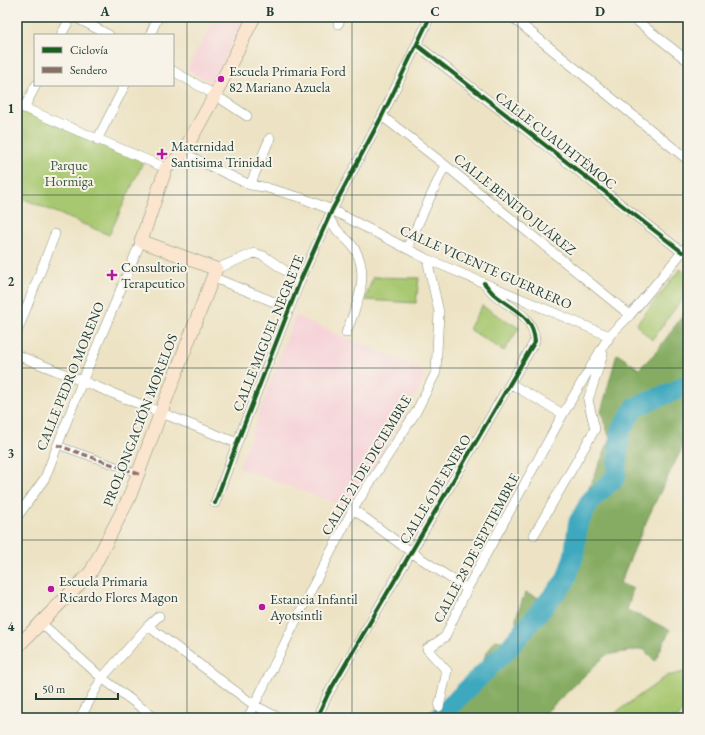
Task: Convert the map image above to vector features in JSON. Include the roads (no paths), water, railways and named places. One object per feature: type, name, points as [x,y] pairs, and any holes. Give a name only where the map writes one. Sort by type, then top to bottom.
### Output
[{"type":"main road","points":[[214,273],[141,240],[166,168],[183,153],[215,95],[254,17]]},
{"type":"main road","name":"PROLONGACIÓN MORELOS","points":[[17,647],[91,572],[129,498],[214,273]]},
{"type":"street","points":[[62,34],[70,17]]},
{"type":"street","points":[[75,17],[107,34]]},
{"type":"street","points":[[150,34],[158,17]]},
{"type":"street","name":"CALLE MIGUEL NEGRETE","points":[[215,503],[300,281],[330,214],[382,116],[430,17]]},
{"type":"street","points":[[512,17],[688,160]]},
{"type":"street","points":[[632,17],[688,62]]},
{"type":"street","name":"CALLE CUAUHTÉMOC","points":[[416,44],[685,248]]},
{"type":"street","points":[[174,72],[215,95],[247,116]]},
{"type":"street","points":[[35,86],[21,106],[97,140],[166,168]]},
{"type":"street","points":[[97,140],[124,86]]},
{"type":"street","name":"CALLE BENITO JUÁREZ","points":[[382,116],[445,165],[630,315]]},
{"type":"street","points":[[250,185],[270,138]]},
{"type":"street","name":"CALLE VICENTE GUERRERO","points":[[183,153],[250,185],[264,187],[302,198],[330,214],[407,248],[427,259],[609,336]]},
{"type":"street","points":[[407,248],[445,165]]},
{"type":"street","points":[[330,214],[337,230],[356,250],[362,270],[359,296],[346,333]]},
{"type":"street","points":[[17,332],[55,234]]},
{"type":"street","name":"CALLE PEDRO MORENO","points":[[17,517],[45,478],[82,382],[141,240]]},
{"type":"street","points":[[534,535],[595,429],[588,400],[609,336],[630,315],[685,248]]},
{"type":"street","points":[[214,273],[254,253],[264,256],[300,281]]},
{"type":"street","name":"CALLE 21 DE DICIEMBRE","points":[[248,718],[353,509],[416,412],[436,372],[439,312],[427,259]]},
{"type":"street","points":[[214,273],[289,308]]},
{"type":"street","name":"CALLE 6 DE ENERO","points":[[317,718],[328,694],[535,341],[534,331],[531,324],[525,317],[493,294],[484,283]]},
{"type":"street","name":"CALLE 28 DE SEPTIEMBRE","points":[[439,707],[447,671],[427,649],[445,637],[467,589],[563,414],[609,336]]},
{"type":"street","points":[[17,355],[237,443]]},
{"type":"street","points":[[511,384],[563,414]]},
{"type":"street","points":[[57,445],[138,474]]},
{"type":"street","points":[[353,509],[411,552],[467,589]]},
{"type":"street","points":[[80,718],[102,678],[148,626],[159,616]]},
{"type":"street","points":[[41,622],[102,678],[155,718]]},
{"type":"street","points":[[148,626],[254,704],[279,718]]},
{"type":"waterway","points":[[438,718],[509,648],[566,580],[574,555],[578,523],[591,500],[616,477],[620,431],[635,407],[675,391],[688,383]]},
{"type":"place","name":"Escuela Primaria Ford 82 Mariano Azuela","points":[[221,79]]},
{"type":"place","name":"Maternidad Santisima Trinidad","points":[[162,154]]},
{"type":"place","name":"Consultorio Terapeutico","points":[[112,275]]},
{"type":"place","name":"Escuela Primaria Ricardo Flores Magon","points":[[51,589]]},
{"type":"place","name":"Estancia Infantil Ayotsintli","points":[[262,607]]},
{"type":"park label","name":"Parque Hormiga","points":[[69,174]]}]
